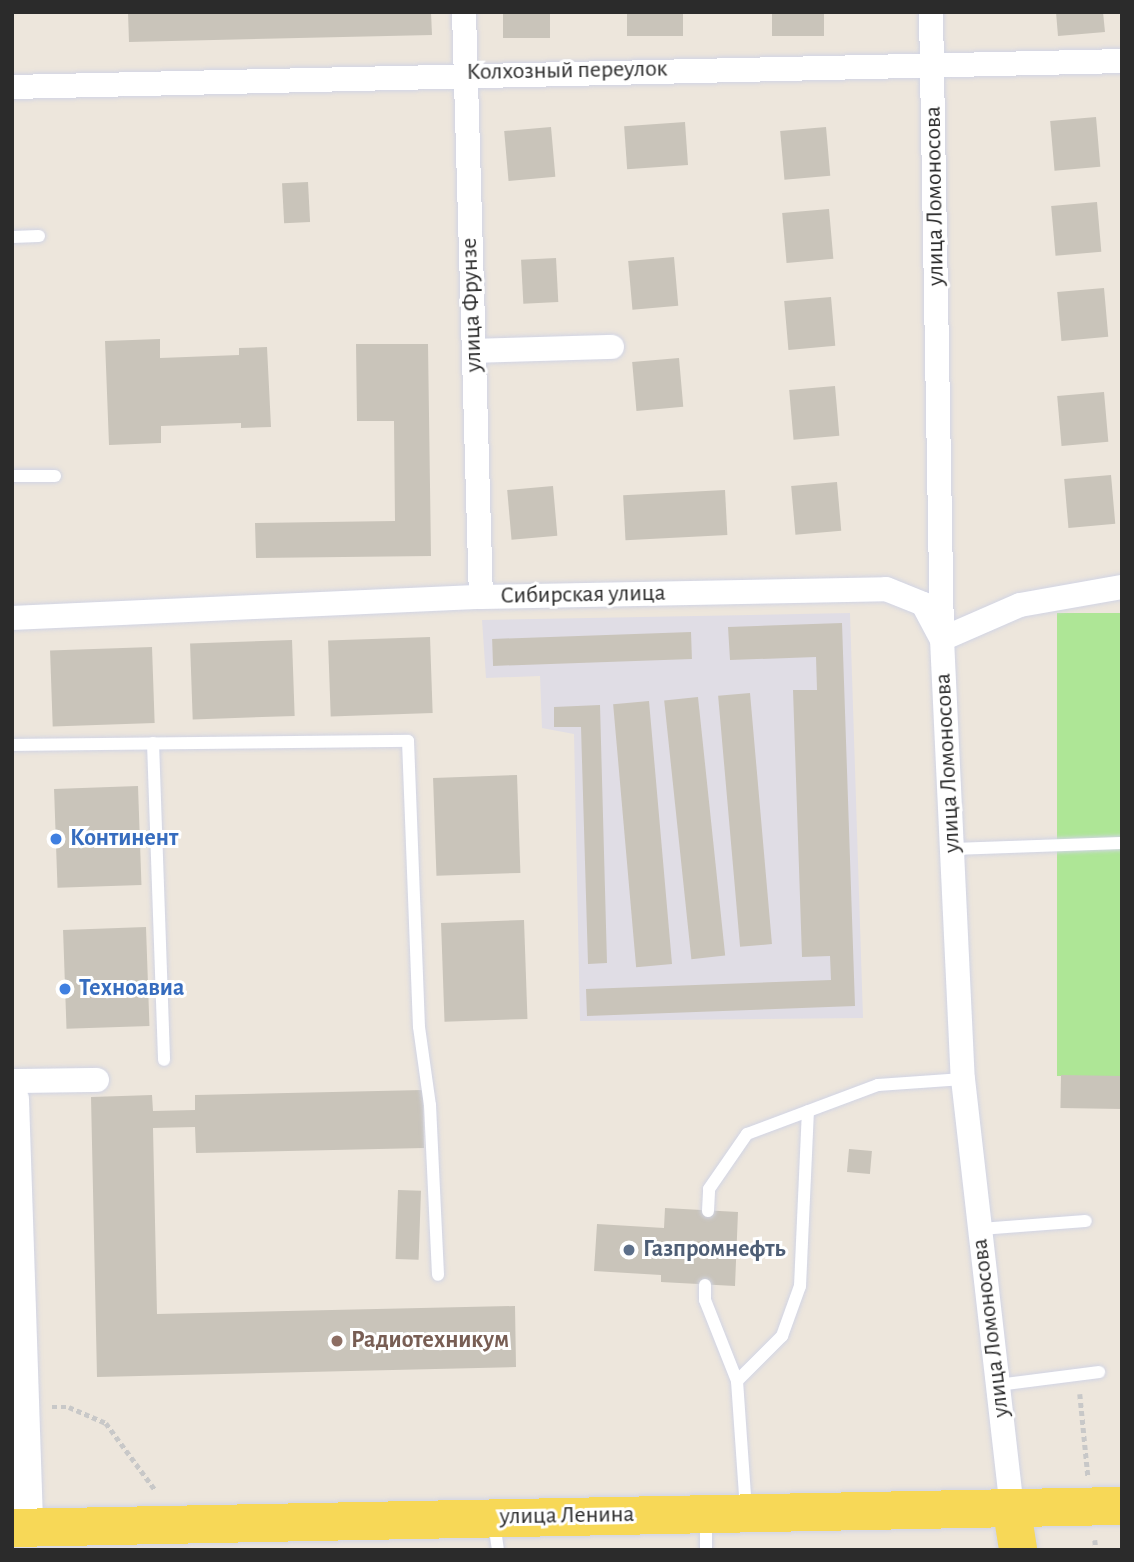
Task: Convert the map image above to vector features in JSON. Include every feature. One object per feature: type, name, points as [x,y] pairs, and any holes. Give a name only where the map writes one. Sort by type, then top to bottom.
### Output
[{"type":"main road","name":"улица Ленина","points":[[19,1527],[495,1534],[706,1531],[747,1514],[1013,1511],[1107,1507]]},
{"type":"main road","points":[[1013,1511],[1018,1550]]},
{"type":"street","name":"улица Фрунзе","points":[[464,12],[481,597]]},
{"type":"street","name":"улица Ломоносова","points":[[931,12],[942,639],[963,1079],[1013,1511]]},
{"type":"street","name":"Колхозный переулок","points":[[12,87],[932,62],[1122,61]]},
{"type":"street","points":[[474,351],[612,347]]},
{"type":"street","points":[[942,639],[1020,605],[1122,587]]},
{"type":"street","name":"Сибирская улица","points":[[12,618],[481,597],[886,589],[923,604],[942,639]]},
{"type":"street","points":[[12,1082],[97,1080]]},
{"type":"street","points":[[12,1099],[22,1408],[19,1527]]},
{"type":"lane","points":[[12,237],[39,236]]},
{"type":"lane","points":[[12,477],[55,476]]},
{"type":"lane","points":[[12,745],[408,741],[419,1027],[430,1105],[438,1275]]},
{"type":"lane","points":[[153,743],[164,1060]]},
{"type":"lane","points":[[952,849],[1122,844]]},
{"type":"lane","points":[[708,1211],[709,1189],[747,1134],[878,1085],[963,1079]]},
{"type":"lane","points":[[737,1381],[782,1336],[800,1286],[808,1111]]},
{"type":"lane","points":[[980,1229],[1086,1221]]},
{"type":"lane","points":[[705,1285],[705,1300],[737,1381],[747,1514]]},
{"type":"lane","points":[[998,1385],[1099,1372]]},
{"type":"path","points":[[1079,1386],[1107,1507],[1096,1550]]},
{"type":"path","points":[[22,1408],[69,1407],[106,1423],[159,1495]]},
{"type":"shaded area","points":[[850,613],[863,1018],[580,1021],[574,734],[542,728],[540,676],[486,678],[482,620]]},
{"type":"green space","points":[[1057,613],[1122,613],[1122,1076],[1057,1076]]},
{"type":"building","points":[[128,12],[431,12],[432,35],[129,42]]},
{"type":"building","points":[[503,12],[550,12],[550,38],[503,38]]},
{"type":"building","points":[[627,12],[683,12],[683,36],[627,36]]},
{"type":"building","points":[[772,12],[824,12],[824,36],[772,36]]},
{"type":"building","points":[[1056,12],[1103,12],[1105,32],[1058,36]]},
{"type":"building","points":[[1096,117],[1100,167],[1055,171],[1050,121]]},
{"type":"building","points":[[685,122],[688,165],[627,169],[624,126]]},
{"type":"building","points":[[551,127],[555,177],[509,181],[504,131]]},
{"type":"building","points":[[826,127],[830,176],[784,180],[780,131]]},
{"type":"building","points":[[308,182],[310,222],[284,223],[282,183]]},
{"type":"building","points":[[1097,202],[1101,252],[1056,256],[1051,206]]},
{"type":"building","points":[[829,209],[833,259],[787,263],[782,213]]},
{"type":"building","points":[[674,257],[678,306],[632,310],[628,261]]},
{"type":"building","points":[[556,258],[558,302],[523,304],[521,260]]},
{"type":"building","points":[[1104,288],[1108,337],[1061,341],[1057,292]]},
{"type":"building","points":[[831,297],[835,346],[788,350],[784,301]]},
{"type":"building","points":[[160,339],[160,358],[239,355],[239,348],[267,347],[271,427],[241,428],[241,423],[161,426],[161,443],[109,445],[105,341]]},
{"type":"building","points":[[356,344],[428,344],[431,556],[256,558],[255,523],[395,521],[394,421],[357,421]]},
{"type":"building","points":[[679,358],[683,407],[636,411],[632,362]]},
{"type":"building","points":[[835,386],[839,436],[794,440],[789,390]]},
{"type":"building","points":[[1104,392],[1108,442],[1062,446],[1057,396]]},
{"type":"building","points":[[1111,475],[1115,524],[1068,528],[1064,479]]},
{"type":"building","points":[[837,482],[841,531],[795,535],[791,486]]},
{"type":"building","points":[[553,486],[557,536],[512,540],[507,490]]},
{"type":"building","points":[[725,490],[727,535],[625,540],[623,495]]},
{"type":"building","points":[[842,623],[855,1006],[587,1016],[586,989],[831,980],[830,956],[802,957],[793,690],[817,690],[816,657],[730,660],[728,627]]},
{"type":"building","points":[[691,632],[692,659],[493,666],[492,639]]},
{"type":"building","points":[[430,637],[433,713],[331,717],[328,641]]},
{"type":"building","points":[[292,640],[295,716],[193,720],[190,644]]},
{"type":"building","points":[[152,647],[155,723],[53,727],[50,651]]},
{"type":"building","points":[[750,693],[772,944],[740,947],[718,696]]},
{"type":"building","points":[[698,697],[725,956],[691,959],[664,701]]},
{"type":"building","points":[[649,701],[672,964],[636,967],[613,704]]},
{"type":"building","points":[[600,705],[607,963],[588,964],[581,727],[554,727],[554,707]]},
{"type":"building","points":[[517,775],[520,873],[436,876],[433,778]]},
{"type":"building","points":[[138,786],[141,885],[58,888],[54,789]]},
{"type":"building","points":[[524,920],[527,1019],[445,1022],[441,923]]},
{"type":"building","points":[[146,927],[149,1026],[67,1029],[63,930]]},
{"type":"building","points":[[1061,1075],[1122,1076],[1121,1109],[1060,1108]]},
{"type":"building","points":[[423,1090],[424,1148],[196,1153],[195,1127],[153,1128],[157,1314],[515,1306],[516,1367],[97,1377],[91,1097],[152,1095],[153,1111],[195,1110],[195,1095]]},
{"type":"building","points":[[849,1149],[872,1151],[870,1174],[847,1172]]},
{"type":"building","points":[[398,1190],[421,1191],[419,1260],[396,1259]]},
{"type":"building","points":[[665,1208],[738,1212],[735,1286],[661,1282],[661,1275],[594,1271],[597,1224],[664,1228]]},
{"type":"place","name":"Континент","points":[[56,839]]},
{"type":"place","name":"Техноавиа","points":[[65,989]]},
{"type":"place","name":"Газпромнефть","points":[[629,1250]]},
{"type":"place","name":"Радиотехникум","points":[[337,1341]]}]
